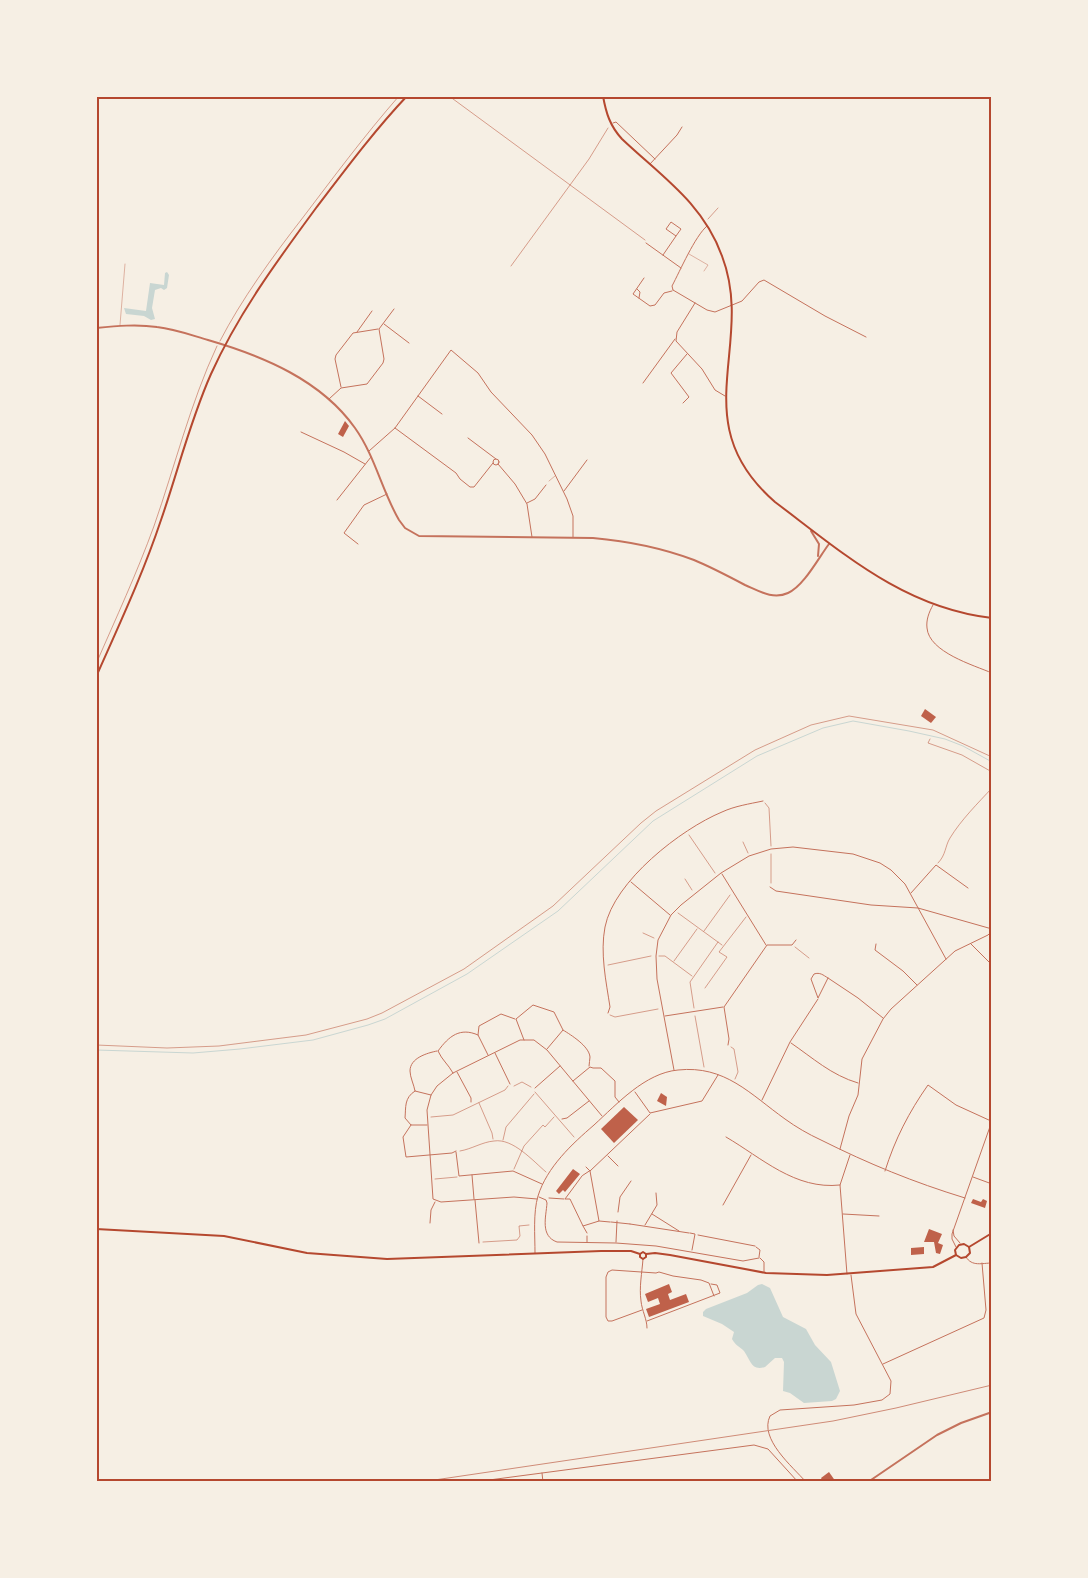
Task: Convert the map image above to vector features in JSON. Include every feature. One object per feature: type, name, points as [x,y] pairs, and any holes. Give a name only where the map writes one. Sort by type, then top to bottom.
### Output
[{"type":"main road","points":[[96,677],[143,570],[166,508],[194,418],[207,383],[225,344],[254,295],[296,236],[365,145],[407,96]]},
{"type":"main road","points":[[603,96],[611,125],[622,139],[683,194],[708,226],[720,249],[726,267],[731,305],[725,396],[727,419],[737,453],[746,470],[767,495],[808,527],[889,584],[933,604],[964,614],[992,618]]},
{"type":"main road","points":[[96,1229],[224,1236],[307,1253],[399,1259],[625,1251],[640,1254],[643,1252],[646,1254],[670,1255],[783,1274],[851,1274],[933,1267],[956,1255]]},
{"type":"main road","points":[[969,1247],[992,1233]]},
{"type":"main road","points":[[961,1244],[966,1244],[969,1247],[970,1253],[966,1257],[961,1258],[956,1255],[956,1247],[961,1244]]},
{"type":"main road","points":[[640,1254],[640,1257],[643,1259],[646,1257],[646,1254]]},
{"type":"street","points":[[611,125],[616,122],[655,159]]},
{"type":"street","points":[[650,164],[677,135],[682,126]]},
{"type":"street","points":[[663,255],[682,229],[671,222],[666,229],[676,236]]},
{"type":"street","points":[[673,290],[672,286],[689,254],[702,231],[708,226]]},
{"type":"street","points":[[646,243],[682,268]]},
{"type":"street","points":[[644,278],[633,294],[650,306],[654,306],[664,293],[673,290],[714,312],[744,299],[759,282],[764,280],[825,316],[866,336]]},
{"type":"street","points":[[636,289],[640,292],[640,298]]},
{"type":"street","points":[[643,383],[676,338],[679,328],[696,303]]},
{"type":"street","points":[[341,388],[335,357],[351,335],[379,329],[394,309]]},
{"type":"street","points":[[356,333],[372,311]]},
{"type":"street","points":[[383,324],[409,343]]},
{"type":"street","points":[[96,328],[120,326],[166,328],[240,349],[298,377],[329,399],[352,423],[369,451],[401,524],[410,532],[419,536],[598,538],[670,552],[695,561],[761,593],[774,596],[784,595],[794,590],[830,543]]},
{"type":"street","points":[[329,399],[341,388],[366,384],[382,363],[384,359],[379,329]]},
{"type":"street","points":[[676,338],[678,343],[702,369],[715,390],[725,396]]},
{"type":"street","points":[[369,451],[395,428],[451,350],[478,373],[491,392],[532,434],[564,491],[573,516],[573,538]]},
{"type":"street","points":[[683,403],[689,397],[671,374],[688,354]]},
{"type":"street","points":[[418,395],[442,414]]},
{"type":"street","points":[[395,428],[456,473],[470,487],[474,487],[496,459]]},
{"type":"street","points":[[301,432],[344,452],[364,464]]},
{"type":"street","points":[[468,438],[499,461],[500,468],[513,480],[527,504],[532,537]]},
{"type":"street","points":[[337,500],[371,456]]},
{"type":"street","points":[[564,491],[587,460]]},
{"type":"street","points":[[493,463],[495,465],[498,464]]},
{"type":"street","points":[[527,504],[536,500],[546,485]]},
{"type":"street","points":[[358,544],[344,533],[364,505],[388,494]]},
{"type":"street","points":[[808,527],[819,544],[819,553],[816,560]]},
{"type":"street","points":[[933,604],[926,622],[927,632],[931,640],[945,652],[992,673]]},
{"type":"street","points":[[608,1013],[610,1007],[604,966],[604,935],[607,918],[614,904],[630,882],[654,856],[686,832],[727,810],[763,801]]},
{"type":"street","points":[[674,1070],[657,979],[656,956],[658,940],[675,911],[721,873],[749,856],[783,847],[807,848],[862,856],[880,863],[891,870],[902,881],[946,959]]},
{"type":"street","points":[[910,893],[936,865],[968,888]]},
{"type":"street","points":[[721,873],[767,945]]},
{"type":"street","points":[[630,882],[671,916]]},
{"type":"street","points":[[770,887],[776,891],[860,904],[918,908],[992,930],[988,935],[955,950],[883,1019],[862,1059],[858,1095],[840,1150]]},
{"type":"street","points":[[767,945],[792,945],[796,940]]},
{"type":"street","points":[[971,943],[992,964]]},
{"type":"street","points":[[876,944],[875,950],[903,971],[918,986]]},
{"type":"street","points":[[728,1045],[729,1039],[724,1007],[767,945]]},
{"type":"street","points":[[818,998],[812,978],[818,973],[858,998],[883,1019]]},
{"type":"street","points":[[762,1102],[790,1042],[818,998],[828,978]]},
{"type":"street","points":[[516,1018],[531,1006],[536,1005],[554,1012],[563,1030],[573,1035],[588,1051],[590,1057],[590,1066],[573,1081]]},
{"type":"street","points":[[664,1016],[724,1007]]},
{"type":"street","points":[[488,1056],[478,1035],[480,1025],[497,1015],[504,1014],[516,1018]]},
{"type":"street","points":[[516,1018],[524,1040]]},
{"type":"street","points":[[547,1050],[563,1030]]},
{"type":"street","points":[[416,1091],[410,1074],[412,1065],[423,1055],[438,1051],[447,1040],[460,1032],[467,1031],[478,1035]]},
{"type":"street","points":[[537,1200],[514,1196],[436,1201],[432,1196],[427,1125],[427,1110],[431,1095],[453,1073],[524,1040],[537,1041],[561,1066],[602,1117]]},
{"type":"street","points":[[790,1042],[828,1070],[858,1084]]},
{"type":"street","points":[[438,1051],[441,1059],[453,1073]]},
{"type":"street","points":[[495,1052],[510,1084]]},
{"type":"street","points":[[535,1088],[561,1066]]},
{"type":"street","points":[[590,1066],[604,1070],[615,1081],[615,1097],[620,1102]]},
{"type":"street","points":[[535,1254],[537,1200],[549,1174],[576,1140],[634,1090],[656,1076],[674,1070],[704,1071],[719,1074],[734,1081],[793,1125],[840,1150],[886,1171],[965,1198]]},
{"type":"street","points":[[457,1071],[471,1098],[471,1102]]},
{"type":"street","points":[[565,1199],[582,1176],[608,1155],[650,1113],[702,1101],[719,1074]]},
{"type":"street","points":[[886,1171],[899,1133],[928,1085],[956,1105],[992,1121],[953,1229],[951,1238],[956,1247]]},
{"type":"street","points":[[634,1090],[650,1113]]},
{"type":"street","points":[[411,1126],[405,1118],[406,1100],[409,1095],[416,1091],[431,1095]]},
{"type":"street","points":[[562,1119],[567,1118],[589,1100]]},
{"type":"street","points":[[411,1126],[427,1125]]},
{"type":"street","points":[[411,1126],[403,1137],[405,1156],[452,1153],[456,1151],[459,1176],[513,1170],[543,1184]]},
{"type":"street","points":[[726,1137],[767,1164],[802,1181],[822,1185],[840,1185]]},
{"type":"street","points":[[723,1205],[751,1154]]},
{"type":"street","points":[[608,1155],[618,1166]]},
{"type":"street","points":[[847,1274],[840,1185],[850,1155]]},
{"type":"street","points":[[586,1167],[590,1171],[598,1221]]},
{"type":"street","points":[[472,1175],[479,1243]]},
{"type":"street","points":[[972,1176],[992,1184]]},
{"type":"street","points":[[618,1212],[622,1193],[631,1181]]},
{"type":"street","points":[[645,1225],[657,1206],[656,1193]]},
{"type":"street","points":[[538,1196],[546,1200],[549,1198],[570,1199],[587,1233]]},
{"type":"street","points":[[546,1200],[545,1228],[550,1238],[560,1242],[656,1246],[743,1261],[759,1258],[764,1262],[764,1272]]},
{"type":"street","points":[[430,1223],[436,1201]]},
{"type":"street","points":[[652,1214],[681,1232]]},
{"type":"street","points":[[842,1214],[879,1216]]},
{"type":"street","points":[[583,1226],[598,1221],[617,1222],[695,1234],[756,1246],[760,1251],[759,1258]]},
{"type":"street","points":[[616,1243],[617,1222]]},
{"type":"street","points":[[953,1229],[954,1236],[961,1244]]},
{"type":"street","points":[[692,1251],[695,1234]]},
{"type":"street","points":[[587,1243],[588,1236]]},
{"type":"street","points":[[966,1257],[972,1264],[992,1262]]},
{"type":"street","points":[[643,1259],[640,1292],[647,1328]]},
{"type":"street","points":[[882,1364],[984,1318],[986,1312],[982,1263]]},
{"type":"street","points":[[642,1310],[612,1322],[606,1319],[607,1273],[612,1270],[659,1272],[718,1285],[720,1293],[647,1321]]},
{"type":"street","points":[[806,1482],[774,1446],[770,1438],[768,1426],[770,1416],[780,1410],[854,1405],[885,1399],[890,1394],[892,1386],[890,1378],[856,1314],[851,1274]]},
{"type":"street","points":[[709,1283],[714,1296]]},
{"type":"street","points":[[868,1482],[937,1435],[960,1423],[992,1412]]},
{"type":"street","points":[[474,1482],[754,1445],[768,1449],[798,1482]]},
{"type":"street","points":[[542,1473],[543,1482]]},
{"type":"lane","points":[[689,254],[708,265],[704,271]]},
{"type":"lane","points":[[120,326],[119,316],[126,264]]},
{"type":"lane","points":[[549,481],[556,476]]},
{"type":"path","points":[[96,664],[139,566],[190,411],[219,343],[238,309],[288,236],[399,96]]},
{"type":"path","points":[[449,96],[645,240]]},
{"type":"path","points":[[511,266],[609,128]]},
{"type":"path","points":[[705,222],[718,208]]},
{"type":"path","points":[[96,1045],[168,1048],[219,1046],[306,1035],[372,1018],[464,969],[523,928],[553,906],[652,814],[755,750],[811,726],[849,716],[933,730],[992,756]]},
{"type":"path","points":[[930,739],[928,743],[968,758],[992,772]]},
{"type":"path","points":[[936,865],[945,855],[947,844],[954,832],[992,788]]},
{"type":"path","points":[[763,801],[769,808],[770,887]]},
{"type":"path","points":[[686,832],[717,876]]},
{"type":"path","points":[[742,842],[749,856]]},
{"type":"path","points":[[685,879],[695,893]]},
{"type":"path","points":[[703,932],[733,891]]},
{"type":"path","points":[[675,911],[723,946]]},
{"type":"path","points":[[705,988],[727,957],[719,952],[748,914]]},
{"type":"path","points":[[673,961],[698,928]]},
{"type":"path","points":[[643,934],[658,940]]},
{"type":"path","points":[[704,1071],[690,982],[718,942]]},
{"type":"path","points":[[792,945],[810,958]]},
{"type":"path","points":[[604,966],[665,956],[693,977]]},
{"type":"path","points":[[608,1013],[615,1017],[662,1008]]},
{"type":"path","points":[[728,1045],[734,1049],[738,1072],[734,1081]]},
{"type":"path","points":[[427,1117],[453,1115],[505,1090],[510,1084],[513,1087],[522,1082],[535,1088],[536,1093],[576,1140]]},
{"type":"path","points":[[503,1142],[506,1127],[536,1093]]},
{"type":"path","points":[[479,1103],[494,1141]]},
{"type":"path","points":[[513,1170],[522,1151],[543,1125],[545,1127],[555,1116]]},
{"type":"path","points":[[460,1151],[494,1141],[503,1142],[522,1151],[549,1174]]},
{"type":"path","points":[[431,1179],[459,1176]]},
{"type":"path","points":[[479,1243],[517,1240],[520,1236],[519,1226],[529,1225]]},
{"type":"shaded area","points":[[167,272],[169,275],[167,288],[155,290],[152,308],[155,319],[151,320],[144,316],[126,314],[124,308],[146,311],[150,283],[164,285],[165,273]]},
{"type":"shaded area","points":[[762,1284],[770,1288],[783,1317],[806,1329],[815,1345],[831,1362],[840,1391],[836,1399],[804,1403],[790,1393],[783,1391],[784,1362],[782,1358],[775,1358],[765,1367],[757,1368],[732,1339],[734,1332],[722,1324],[703,1316],[703,1312],[706,1309],[747,1293]]},
{"type":"building","points":[[345,421],[349,426],[343,437],[338,434]]},
{"type":"building","points":[[925,709],[936,717],[931,723],[921,716]]},
{"type":"building","points":[[661,1093],[667,1097],[666,1106],[657,1101]]},
{"type":"building","points":[[624,1107],[638,1120],[614,1143],[601,1129]]},
{"type":"building","points":[[573,1169],[580,1174],[565,1192],[563,1190],[559,1194],[556,1191]]},
{"type":"building","points":[[973,1199],[981,1202],[983,1199],[987,1201],[985,1208],[971,1203]]},
{"type":"building","points":[[929,1229],[942,1234],[938,1243],[943,1245],[940,1254],[936,1253],[934,1242],[924,1242]]},
{"type":"building","points":[[924,1247],[924,1254],[911,1255],[911,1248]]},
{"type":"building","points":[[669,1284],[672,1292],[668,1294],[670,1300],[686,1294],[689,1302],[649,1317],[646,1309],[660,1304],[658,1298],[648,1302],[645,1294]]},
{"type":"building","points":[[829,1472],[836,1482],[823,1482],[821,1478]]},
{"type":"waterway","points":[[989,96],[992,99]]},
{"type":"waterway","points":[[96,1050],[193,1053],[240,1049],[313,1040],[385,1019],[467,974],[558,911],[653,821],[757,756],[823,728],[853,721],[909,731],[945,739],[963,746],[992,762]]},
{"type":"railway","points":[[421,1482],[833,1421],[992,1385]]}]
